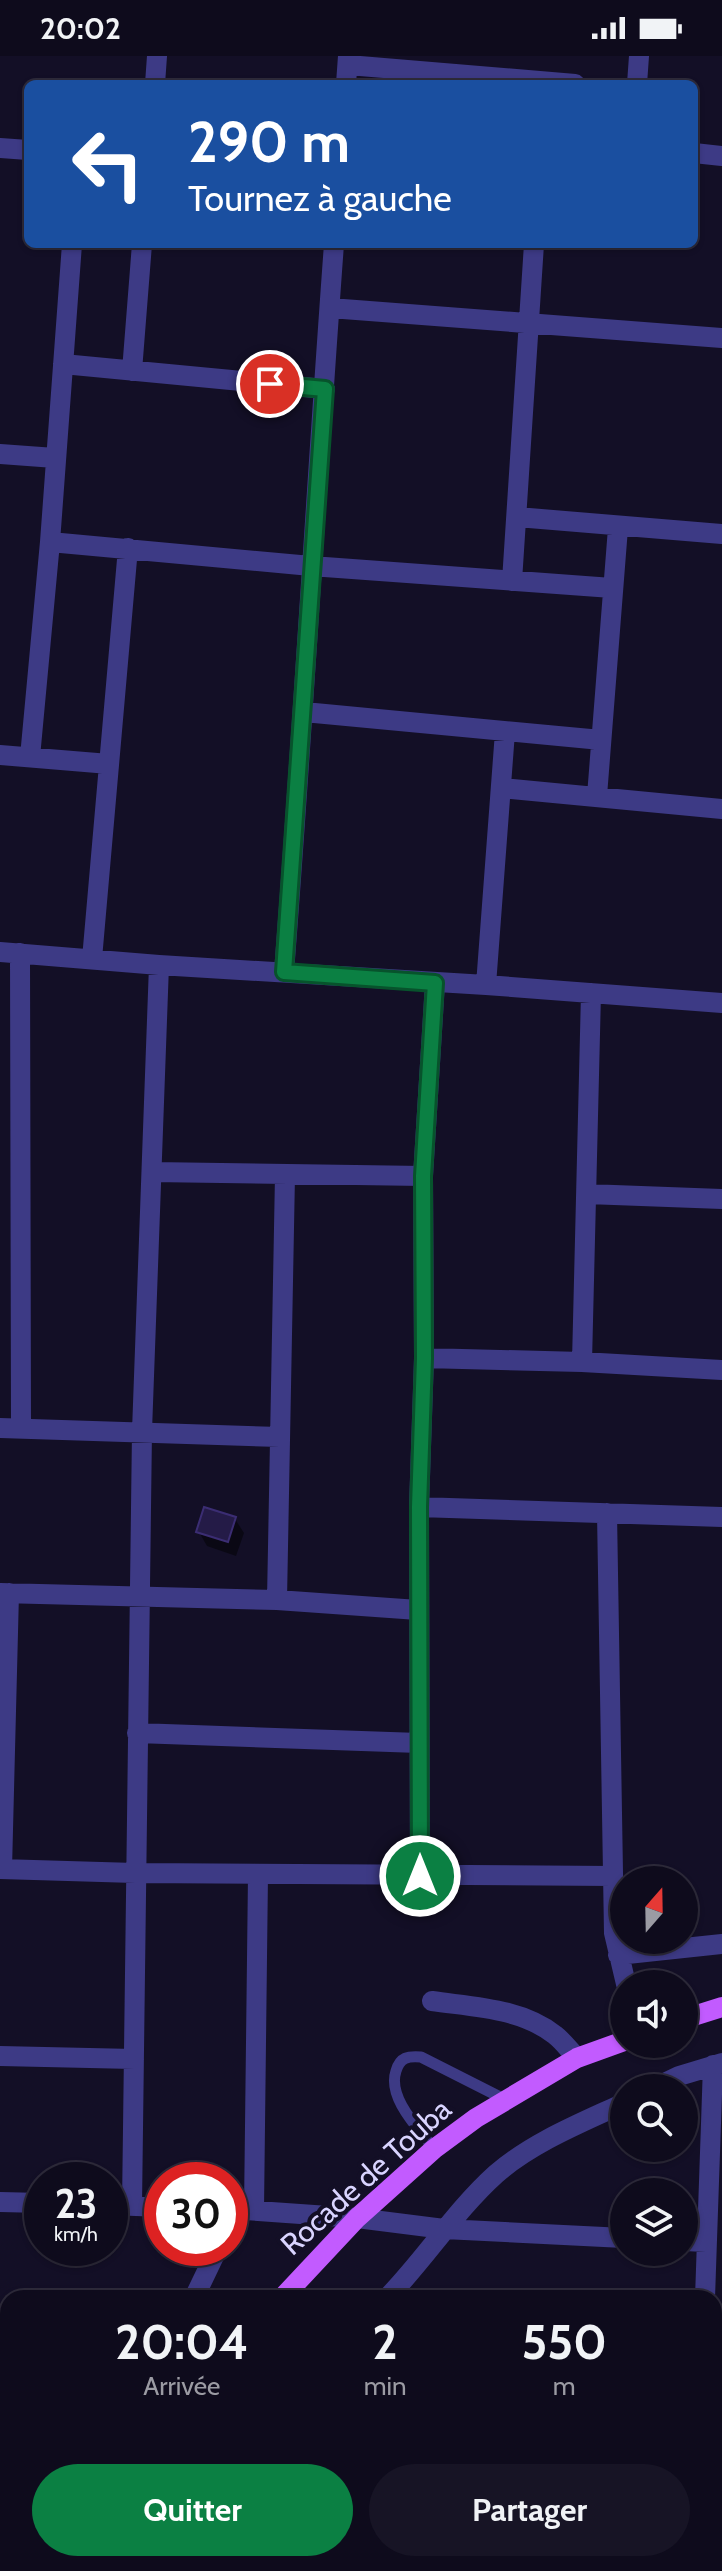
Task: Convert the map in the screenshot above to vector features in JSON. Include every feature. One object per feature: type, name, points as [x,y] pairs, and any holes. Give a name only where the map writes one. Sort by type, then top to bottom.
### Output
[{"type":"main road","points":[[698,2015],[722,2007]]},
{"type":"main road","name":"Rocade de Touba","points":[[290,2290],[357,2218],[434,2149],[504,2099],[577,2058],[610,2046]]},
{"type":"street","points":[[155,80],[157,56]]},
{"type":"street","points":[[637,80],[639,56]]},
{"type":"street","points":[[348,68],[506,80]]},
{"type":"street","points":[[0,148],[24,150]]},
{"type":"street","points":[[698,153],[722,156]]},
{"type":"street","points":[[30,757],[72,248]]},
{"type":"street","points":[[132,371],[142,248]]},
{"type":"street","points":[[284,972],[334,248]]},
{"type":"street","points":[[512,581],[534,248]]},
{"type":"street","points":[[330,308],[722,338]]},
{"type":"street","points":[[63,364],[325,389]]},
{"type":"street","points":[[0,454],[55,458]]},
{"type":"street","points":[[517,517],[618,528],[722,534]]},
{"type":"street","points":[[597,796],[618,528]]},
{"type":"street","points":[[50,542],[311,566],[612,588]]},
{"type":"street","points":[[92,959],[128,548]]},
{"type":"street","points":[[304,712],[601,740]]},
{"type":"street","points":[[486,985],[505,732]]},
{"type":"street","points":[[0,755],[109,764]]},
{"type":"street","points":[[501,788],[722,809]]},
{"type":"street","points":[[280,1437],[10,1428],[10,953],[722,1003]]},
{"type":"street","points":[[132,2206],[142,1431],[159,965]]},
{"type":"street","points":[[420,1876],[418,1610],[424,1358],[423,1176],[435,983]]},
{"type":"street","points":[[582,1362],[591,993]]},
{"type":"street","points":[[152,1172],[423,1176]]},
{"type":"street","points":[[277,1600],[285,1175]]},
{"type":"street","points":[[587,1194],[722,1199]]},
{"type":"street","points":[[424,1358],[722,1370]]},
{"type":"street","points":[[419,1507],[722,1517]]},
{"type":"street","points":[[607,1513],[613,1866]]},
{"type":"street","points":[[418,1610],[277,1600],[5,1593],[1,1869],[135,1873],[610,1876]]},
{"type":"street","points":[[137,1733],[419,1743]]},
{"type":"street","points":[[241,2162],[258,1874]]},
{"type":"street","points":[[622,1970],[618,1955],[722,1944]]},
{"type":"street","points":[[432,2001],[523,2017],[555,2035],[577,2058]]},
{"type":"street","points":[[0,2056],[134,2059]]},
{"type":"street","points":[[685,2074],[717,2064],[715,2198],[706,2242],[705,2290]]},
{"type":"street","points":[[394,2290],[444,2229],[498,2172],[545,2141],[610,2110]]},
{"type":"street","points":[[0,2202],[24,2203]]},
{"type":"street","points":[[128,2206],[144,2206]]},
{"type":"street","points":[[248,2213],[357,2218],[444,2229],[610,2237]]},
{"type":"street","points":[[698,2242],[706,2242]]},
{"type":"street","points":[[198,2290],[209,2266]]},
{"type":"lane","points":[[434,2149],[399,2100],[393,2082],[400,2062],[408,2056],[421,2057],[504,2099]]},
{"type":"building","points":[[204,1507],[236,1517],[228,1542],[196,1532]]},
{"type":"route","points":[[270,384],[325,389],[284,972],[435,983],[423,1176],[424,1358],[418,1610],[420,1876]]}]
